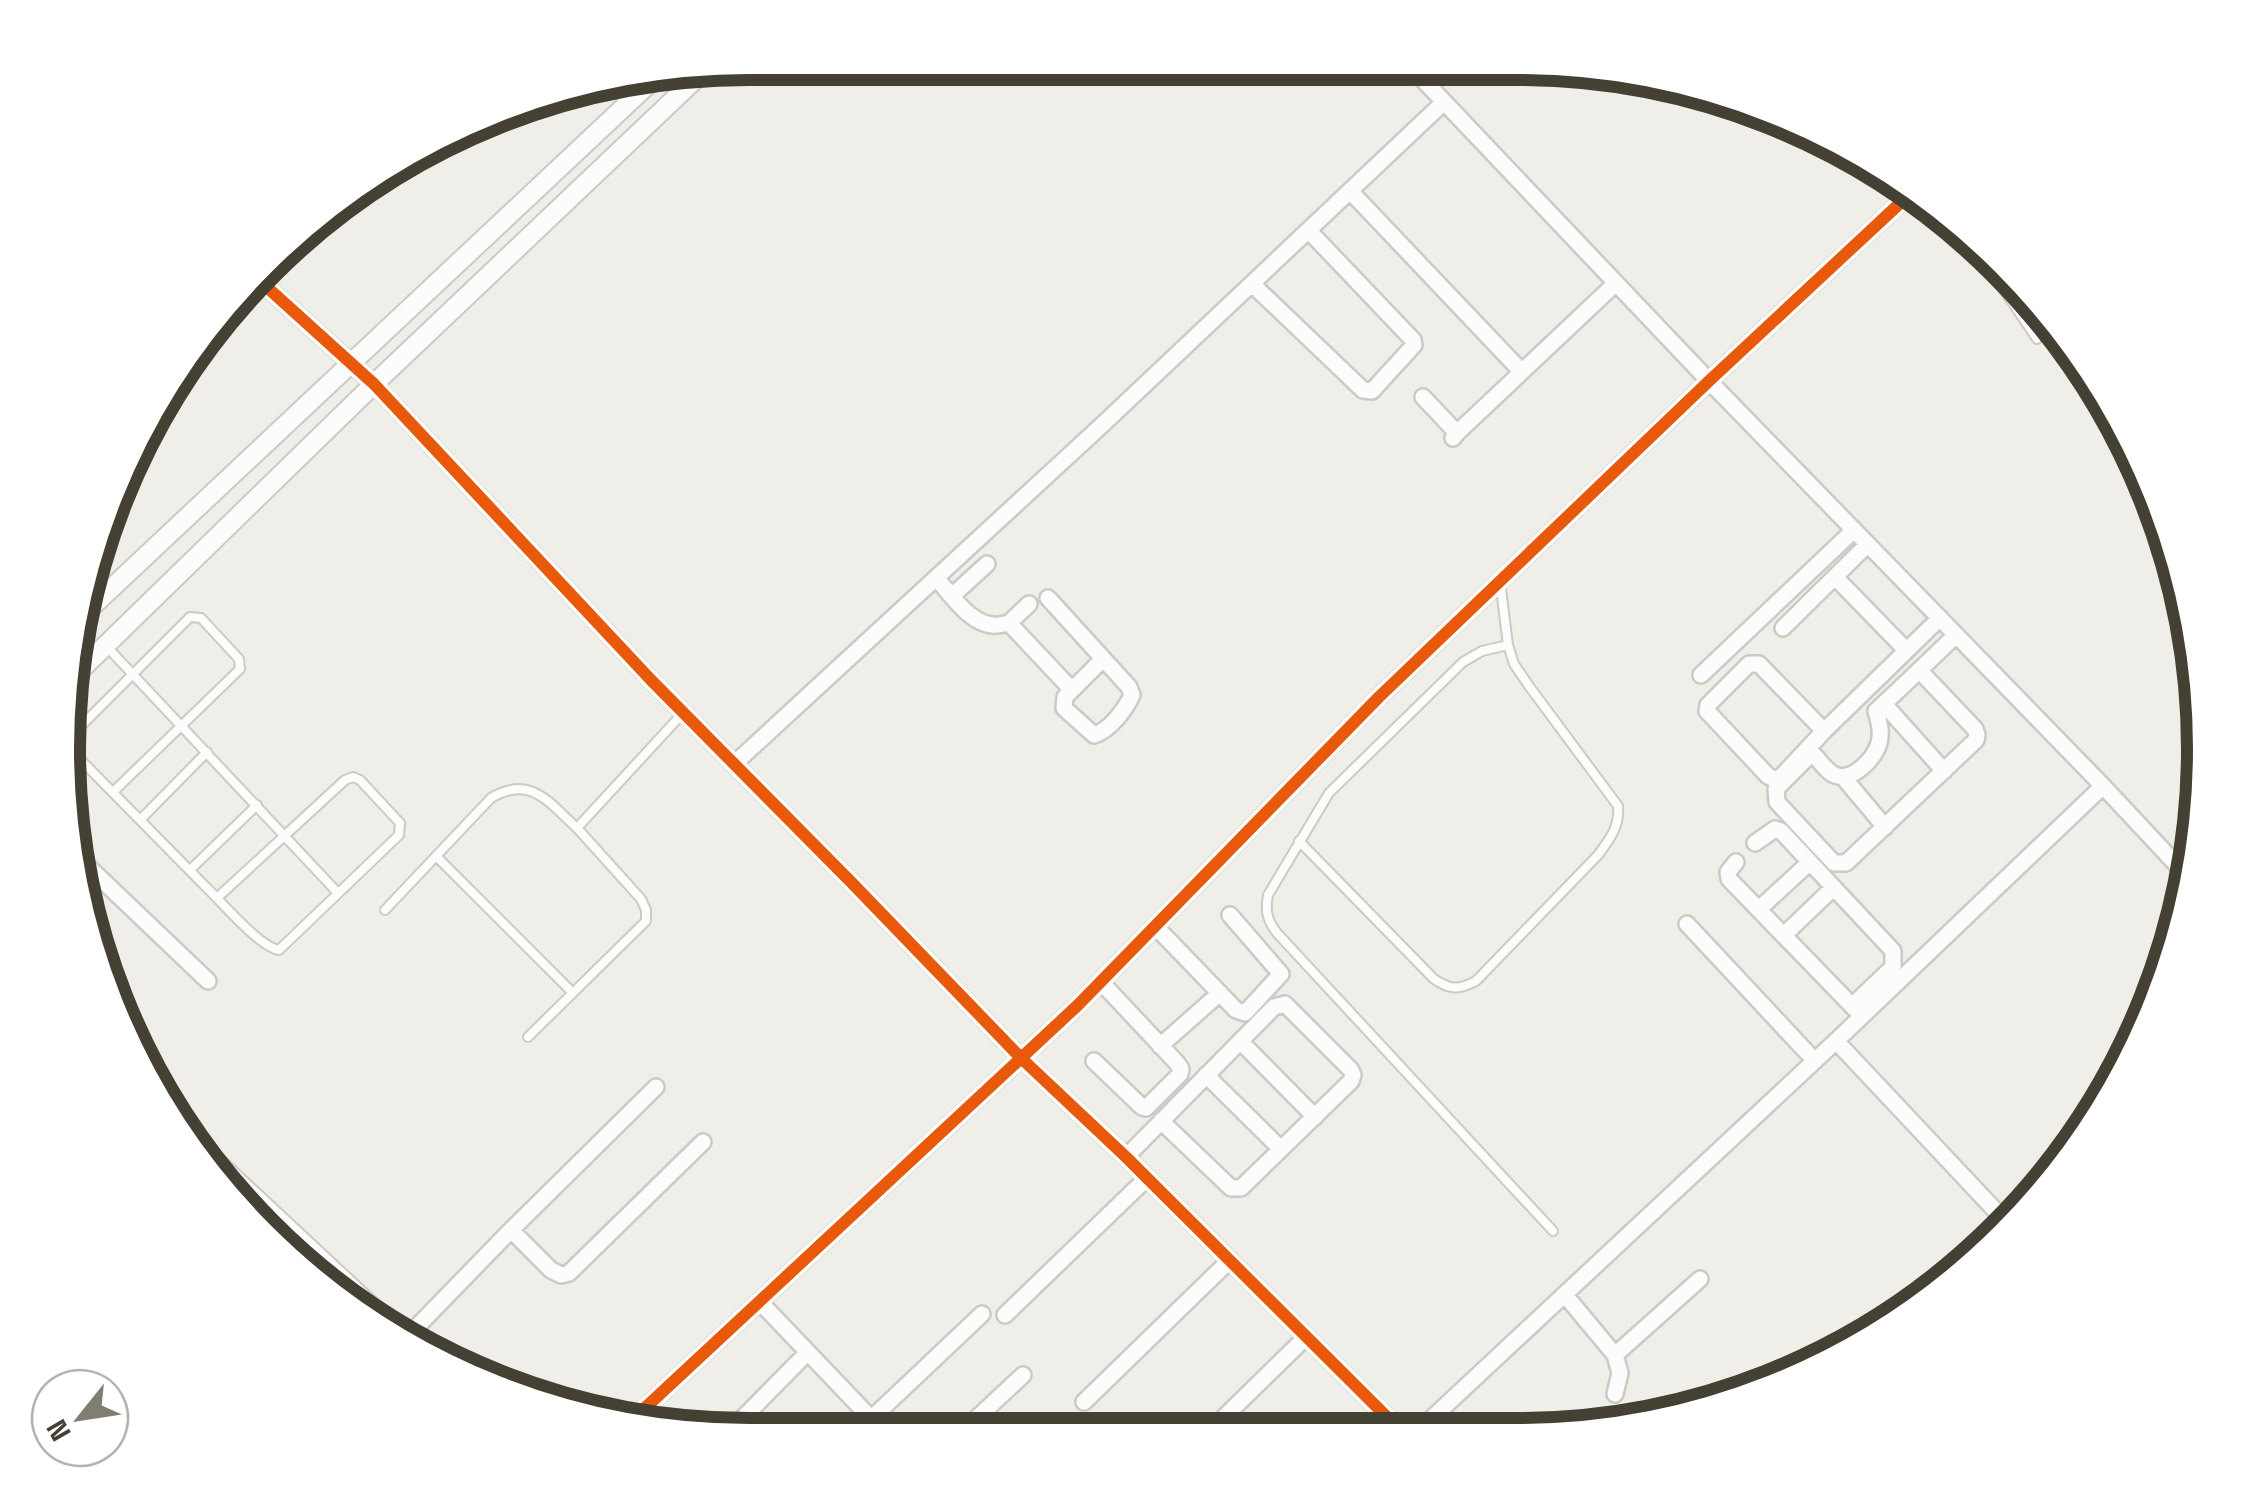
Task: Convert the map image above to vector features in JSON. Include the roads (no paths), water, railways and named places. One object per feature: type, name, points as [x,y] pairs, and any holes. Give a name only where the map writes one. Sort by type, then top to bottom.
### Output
[{"type":"street","points":[[1423,80],[2176,865]]},
{"type":"street","points":[[86,665],[692,83]]},
{"type":"street","points":[[97,602],[643,89]]},
{"type":"street","points":[[734,764],[1444,102]]},
{"type":"street","points":[[1351,192],[1521,371]]},
{"type":"street","points":[[644,1409],[1022,1058],[1379,696],[1902,201]]},
{"type":"street","points":[[1252,284],[1364,390],[1372,391],[1414,345],[1413,340],[1309,231]]},
{"type":"street","points":[[1423,397],[1454,437],[1616,282]]},
{"type":"street","points":[[266,286],[374,384],[684,713],[1022,1058],[1389,1418]]},
{"type":"street","points":[[1701,676],[1854,530]]},
{"type":"street","points":[[1782,628],[1868,544]]},
{"type":"street","points":[[953,596],[988,564]]},
{"type":"street","points":[[1835,577],[1906,650]]},
{"type":"street","points":[[936,578],[970,614],[992,625],[1009,624],[1029,604]]},
{"type":"street","points":[[1048,598],[1129,687],[1132,695],[1127,706],[1094,735],[1064,708],[1065,697],[1103,660]]},
{"type":"street","points":[[1824,731],[1759,664],[1749,664],[1708,705],[1707,711],[1768,776],[1780,778],[1940,618]]},
{"type":"street","points":[[1009,624],[1072,690]]},
{"type":"street","points":[[1843,777],[1858,770],[1877,749],[1880,729],[1876,711],[1956,635]]},
{"type":"street","points":[[1884,826],[1843,777],[1833,774],[1814,755],[1776,789],[1777,802],[1834,863],[1846,863],[1976,740],[1974,730],[1919,670]]},
{"type":"street","points":[[1884,704],[1944,771]]},
{"type":"street","points":[[1857,1011],[2103,786]]},
{"type":"street","points":[[1432,1418],[1836,1041],[1892,967],[1894,951],[1781,830],[1775,829],[1755,844]]},
{"type":"street","points":[[1736,862],[1728,872],[1729,879],[1857,1011]]},
{"type":"street","points":[[1759,909],[1810,862]]},
{"type":"street","points":[[91,870],[208,981]]},
{"type":"street","points":[[1784,935],[1833,888]]},
{"type":"street","points":[[1155,926],[1236,1010],[1245,1013],[1281,974],[1230,915]]},
{"type":"street","points":[[1687,924],[1815,1061]]},
{"type":"street","points":[[1094,1061],[1146,1108],[1181,1069],[1101,982]]},
{"type":"street","points":[[1160,1046],[1220,993]]},
{"type":"street","points":[[1126,1157],[1161,1121],[1206,1075],[1274,1007],[1285,1004],[1353,1075],[1352,1081],[1236,1190],[1161,1121]]},
{"type":"street","points":[[1240,1041],[1315,1117]]},
{"type":"street","points":[[1836,1041],[1999,1213]]},
{"type":"street","points":[[1206,1075],[1281,1149]]},
{"type":"street","points":[[413,1328],[656,1086]]},
{"type":"street","points":[[511,1230],[551,1270],[560,1275],[569,1273],[703,1142]]},
{"type":"street","points":[[1005,1315],[1148,1178]]},
{"type":"street","points":[[245,1188],[346,1283]]},
{"type":"street","points":[[1084,1402],[1230,1260]]},
{"type":"street","points":[[1614,1355],[1700,1278]]},
{"type":"street","points":[[1564,1295],[1614,1355],[1620,1372],[1615,1394]]},
{"type":"street","points":[[760,1302],[870,1418]]},
{"type":"street","points":[[884,1418],[982,1314]]},
{"type":"street","points":[[1223,1418],[1306,1337]]},
{"type":"street","points":[[743,1418],[808,1352]]},
{"type":"street","points":[[978,1418],[1024,1375]]},
{"type":"lane","points":[[2004,290],[2037,339]]},
{"type":"lane","points":[[1299,842],[1434,979],[1447,988],[1462,989],[1476,982],[1612,836],[1619,819],[1618,806],[1514,664],[1500,581]]},
{"type":"lane","points":[[81,726],[190,618],[201,618],[239,658],[240,670],[112,792]]},
{"type":"lane","points":[[1508,645],[1482,651],[1463,662],[1329,792],[1268,894],[1265,908],[1268,922],[1277,934],[1553,1231]]},
{"type":"lane","points":[[106,646],[338,892]]},
{"type":"lane","points":[[577,828],[684,713]]},
{"type":"lane","points":[[140,820],[207,752]]},
{"type":"lane","points":[[80,759],[112,792],[140,820],[190,870],[218,898],[264,944],[279,950],[399,836],[400,823],[360,780],[345,780],[218,898]]},
{"type":"lane","points":[[385,910],[491,798],[513,789],[536,791],[577,828],[641,900],[646,921],[528,1037]]},
{"type":"lane","points":[[190,870],[257,806]]},
{"type":"lane","points":[[436,856],[573,993]]}]
